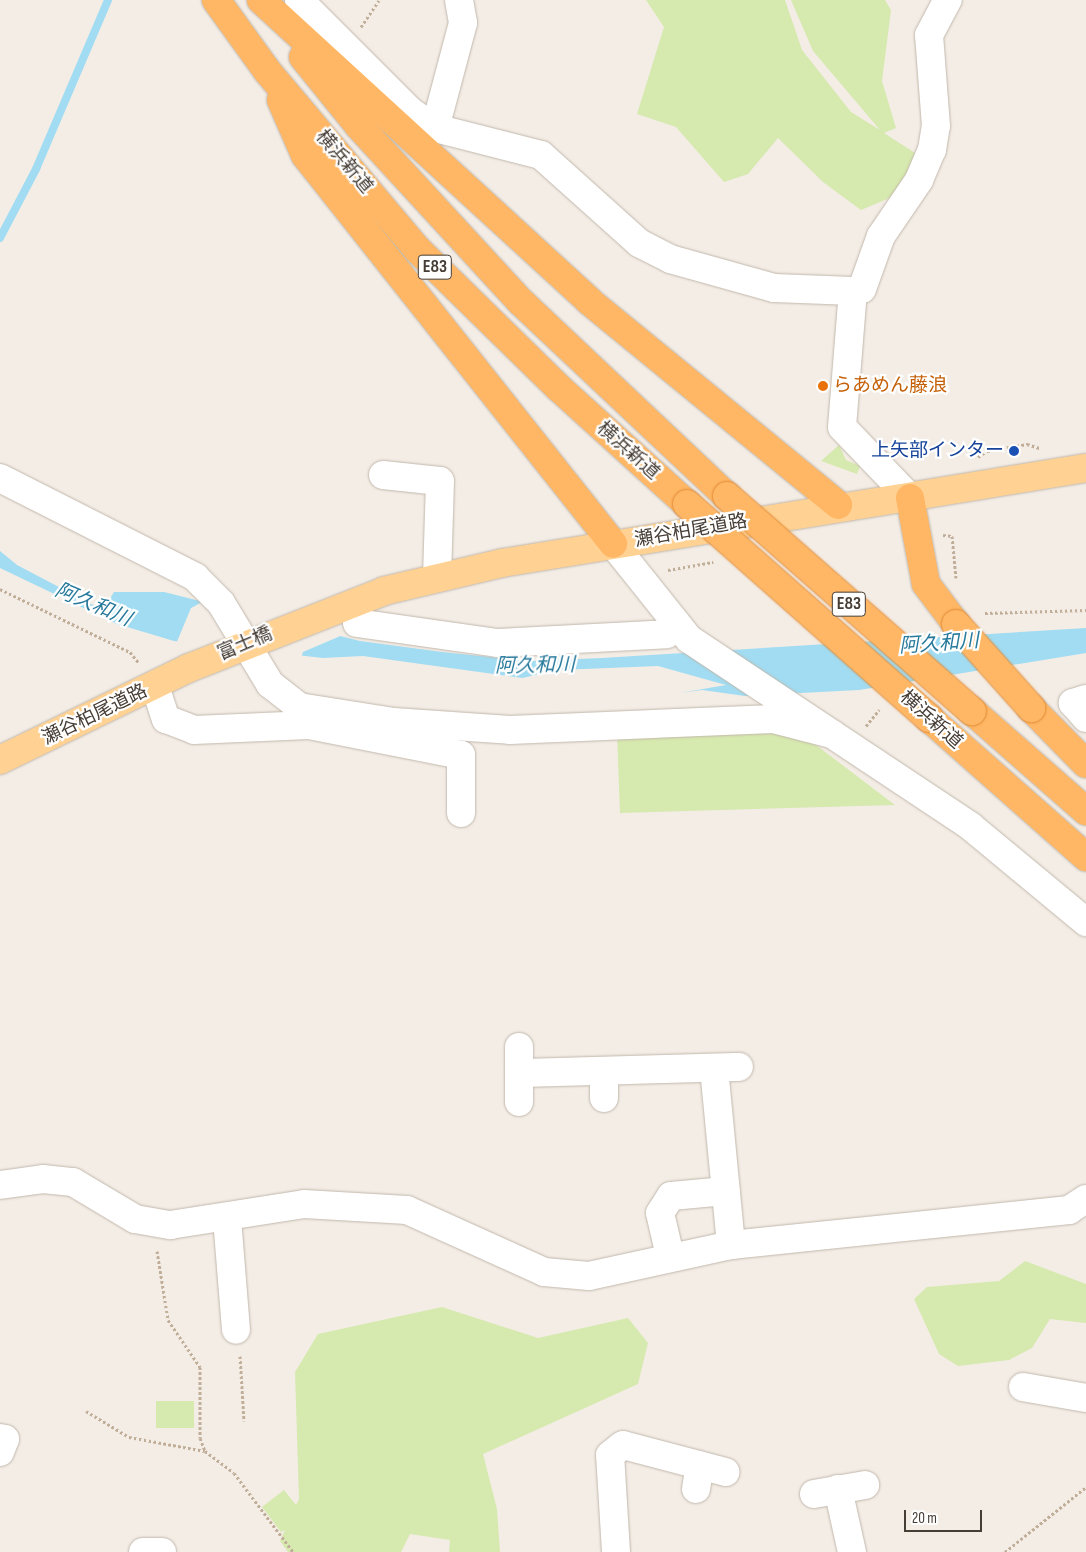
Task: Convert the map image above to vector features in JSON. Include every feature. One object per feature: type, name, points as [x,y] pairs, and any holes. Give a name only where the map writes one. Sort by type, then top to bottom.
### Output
[{"type":"highway","name":"横浜新道","points":[[216,0],[268,72],[417,249],[559,388],[1086,858]]},
{"type":"highway","name":"横浜新道","points":[[257,0],[359,126],[521,302],[727,496],[1086,811]]},
{"type":"highway","points":[[261,0],[589,301],[838,505]]},
{"type":"highway","points":[[268,72],[304,155],[613,544]]},
{"type":"highway","points":[[910,498],[914,530],[926,584],[956,624],[1030,708],[1086,764]]},
{"type":"main road","name":"瀬谷柏尾道路","points":[[301,621],[384,591],[437,578],[613,544],[838,505],[910,498],[1086,468]]},
{"type":"main road","name":"富士橋","points":[[189,668],[301,621]]},
{"type":"main road","name":"瀬谷柏尾道路","points":[[0,760],[189,668]]},
{"type":"street","points":[[299,0],[410,111],[435,128],[540,155],[639,243],[670,259],[774,288],[853,291],[862,289],[882,236],[919,180],[932,150],[936,126],[929,35],[948,0]]},
{"type":"street","points":[[435,128],[463,23],[459,0]]},
{"type":"street","points":[[853,291],[842,427],[910,498]]},
{"type":"street","points":[[383,475],[440,481],[437,578]]},
{"type":"street","points":[[0,478],[195,577],[221,603],[243,645],[270,684],[299,707],[394,722],[510,730],[773,719],[832,734]]},
{"type":"street","points":[[613,544],[678,636],[794,707],[970,826],[1086,922]]},
{"type":"street","points":[[358,623],[498,643],[678,636]]},
{"type":"street","points":[[155,686],[166,719],[194,730],[309,725],[461,755],[461,813]]},
{"type":"street","points":[[1086,699],[1073,703],[1086,718]]},
{"type":"street","points":[[519,1102],[519,1060],[604,1071],[726,1068],[726,1191],[731,1245]]},
{"type":"street","points":[[604,1071],[604,1098]]},
{"type":"street","points":[[0,1185],[43,1179],[73,1182],[134,1219],[154,1223],[227,1218],[304,1204],[407,1210],[544,1272],[580,1276],[731,1245],[1069,1210],[1086,1199]]},
{"type":"street","points":[[670,1256],[660,1213],[671,1196],[726,1191]]},
{"type":"street","points":[[227,1218],[236,1330]]},
{"type":"street","points":[[1023,1387],[1086,1398]]},
{"type":"street","points":[[0,1438],[5,1439],[0,1452]]},
{"type":"street","points":[[616,1552],[610,1455],[623,1445],[707,1476]]},
{"type":"street","points":[[839,1489],[852,1552]]},
{"type":"street","points":[[143,1552],[162,1552]]},
{"type":"path","points":[[914,530],[952,536],[960,586]]},
{"type":"path","points":[[636,575],[720,560]]},
{"type":"path","points":[[0,589],[130,652],[155,686]]},
{"type":"path","points":[[980,609],[986,615],[1086,610]]},
{"type":"path","points":[[154,1223],[168,1320],[200,1367],[200,1438],[205,1451]]},
{"type":"path","points":[[242,1372],[244,1421]]},
{"type":"path","points":[[86,1410],[129,1437],[205,1451],[234,1472],[293,1552]]},
{"type":"path","points":[[1005,1552],[1086,1487]]},
{"type":"green space","points":[[646,0],[785,0],[802,50],[851,112],[880,130],[813,51],[791,0],[885,0],[891,10],[882,81],[896,128],[884,133],[915,153],[899,194],[861,210],[823,182],[778,138],[748,174],[724,182],[676,127],[637,114],[664,27]]},
{"type":"green space","points":[[839,445],[846,460],[860,466],[857,474],[821,461]]},
{"type":"green space","points":[[776,731],[816,745],[895,805],[620,813],[617,733]]},
{"type":"green space","points":[[1025,1261],[1086,1284],[1086,1323],[1050,1319],[1032,1348],[1009,1360],[958,1366],[939,1354],[914,1299],[927,1287],[999,1281]]},
{"type":"green space","points":[[442,1307],[538,1338],[628,1318],[648,1343],[638,1384],[483,1454],[497,1509],[500,1552],[449,1552],[450,1540],[410,1534],[401,1552],[288,1552],[280,1541],[285,1530],[281,1532],[262,1507],[284,1490],[296,1505],[299,1499],[295,1372],[318,1334]]},
{"type":"green space","points":[[156,1401],[194,1401],[194,1428],[156,1428]]},
{"type":"water","name":"阿久和川","points":[[0,551],[17,565],[95,606],[106,605],[114,592],[164,592],[360,641],[531,661],[1086,628],[1086,653],[859,690],[745,696],[702,690],[680,693],[726,685],[658,666],[559,670],[522,678],[363,656],[323,658],[174,641],[117,624],[0,568]]},
{"type":"pier","points":[[206,600],[345,634],[303,652],[301,658],[176,644],[191,608]]},
{"type":"waterway","points":[[0,238],[36,169],[108,0]]},
{"type":"place","name":"らあめん藤浪","points":[[823,386]]},
{"type":"place","name":"上矢部インター","points":[[1014,451]]}]
